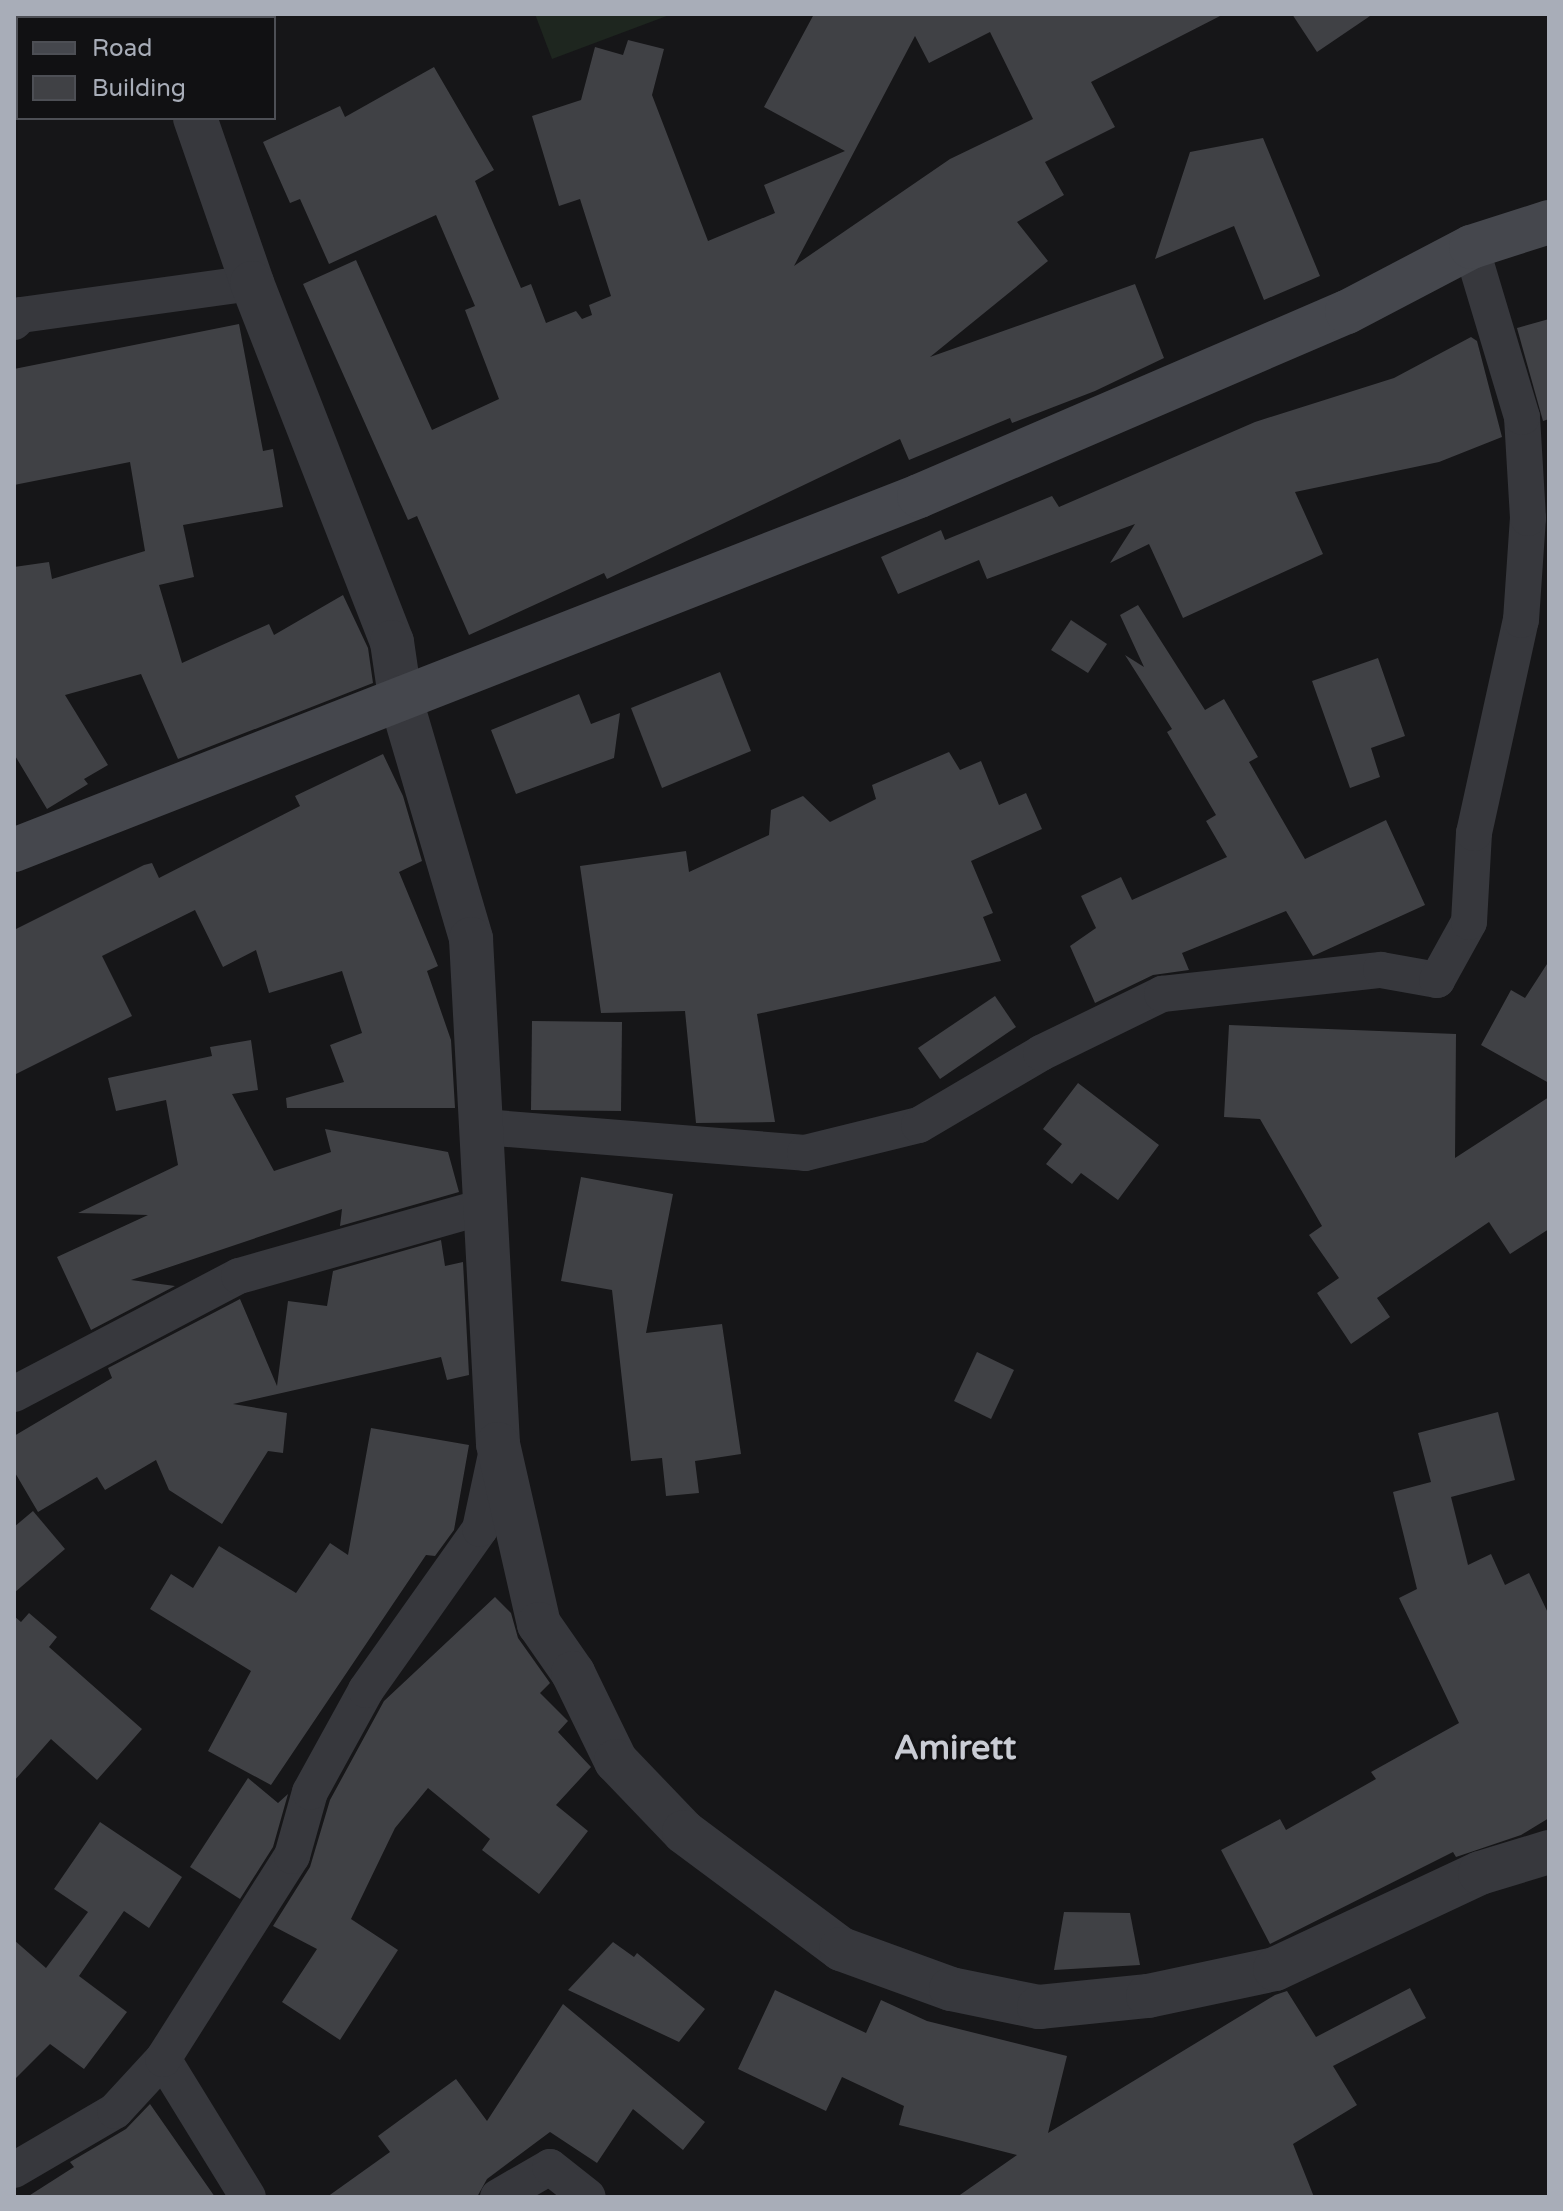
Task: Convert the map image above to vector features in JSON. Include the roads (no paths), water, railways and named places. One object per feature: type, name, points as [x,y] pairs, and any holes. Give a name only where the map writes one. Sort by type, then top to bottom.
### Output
[{"type":"main road","points":[[14,850],[919,496],[1347,312],[1471,247],[1549,222]]},
{"type":"street","points":[[196,120],[252,283],[392,642],[400,697],[471,939],[498,1444],[539,1624],[573,1673],[616,1761],[684,1832],[841,1949],[951,1989],[1039,2007],[1148,1996],[1275,1969],[1480,1873],[1549,1852]]},
{"type":"street","points":[[483,1127],[805,1153],[919,1125],[1041,1053],[1162,994],[1381,970],[1437,980],[1469,922],[1474,833],[1521,620],[1528,518],[1522,417],[1471,247]]},
{"type":"street","points":[[14,322],[21,315],[252,283]]},
{"type":"street","points":[[14,1394],[239,1276],[486,1206]]},
{"type":"street","points":[[14,2170],[115,2111],[163,2059],[292,1856],[310,1792],[366,1690],[480,1529],[498,1444]]},
{"type":"street","points":[[163,2059],[248,2197]]},
{"type":"street","points":[[498,2197],[550,2167],[588,2197]]},
{"type":"district","name":"Amirett","points":[[955,1749]]}]
